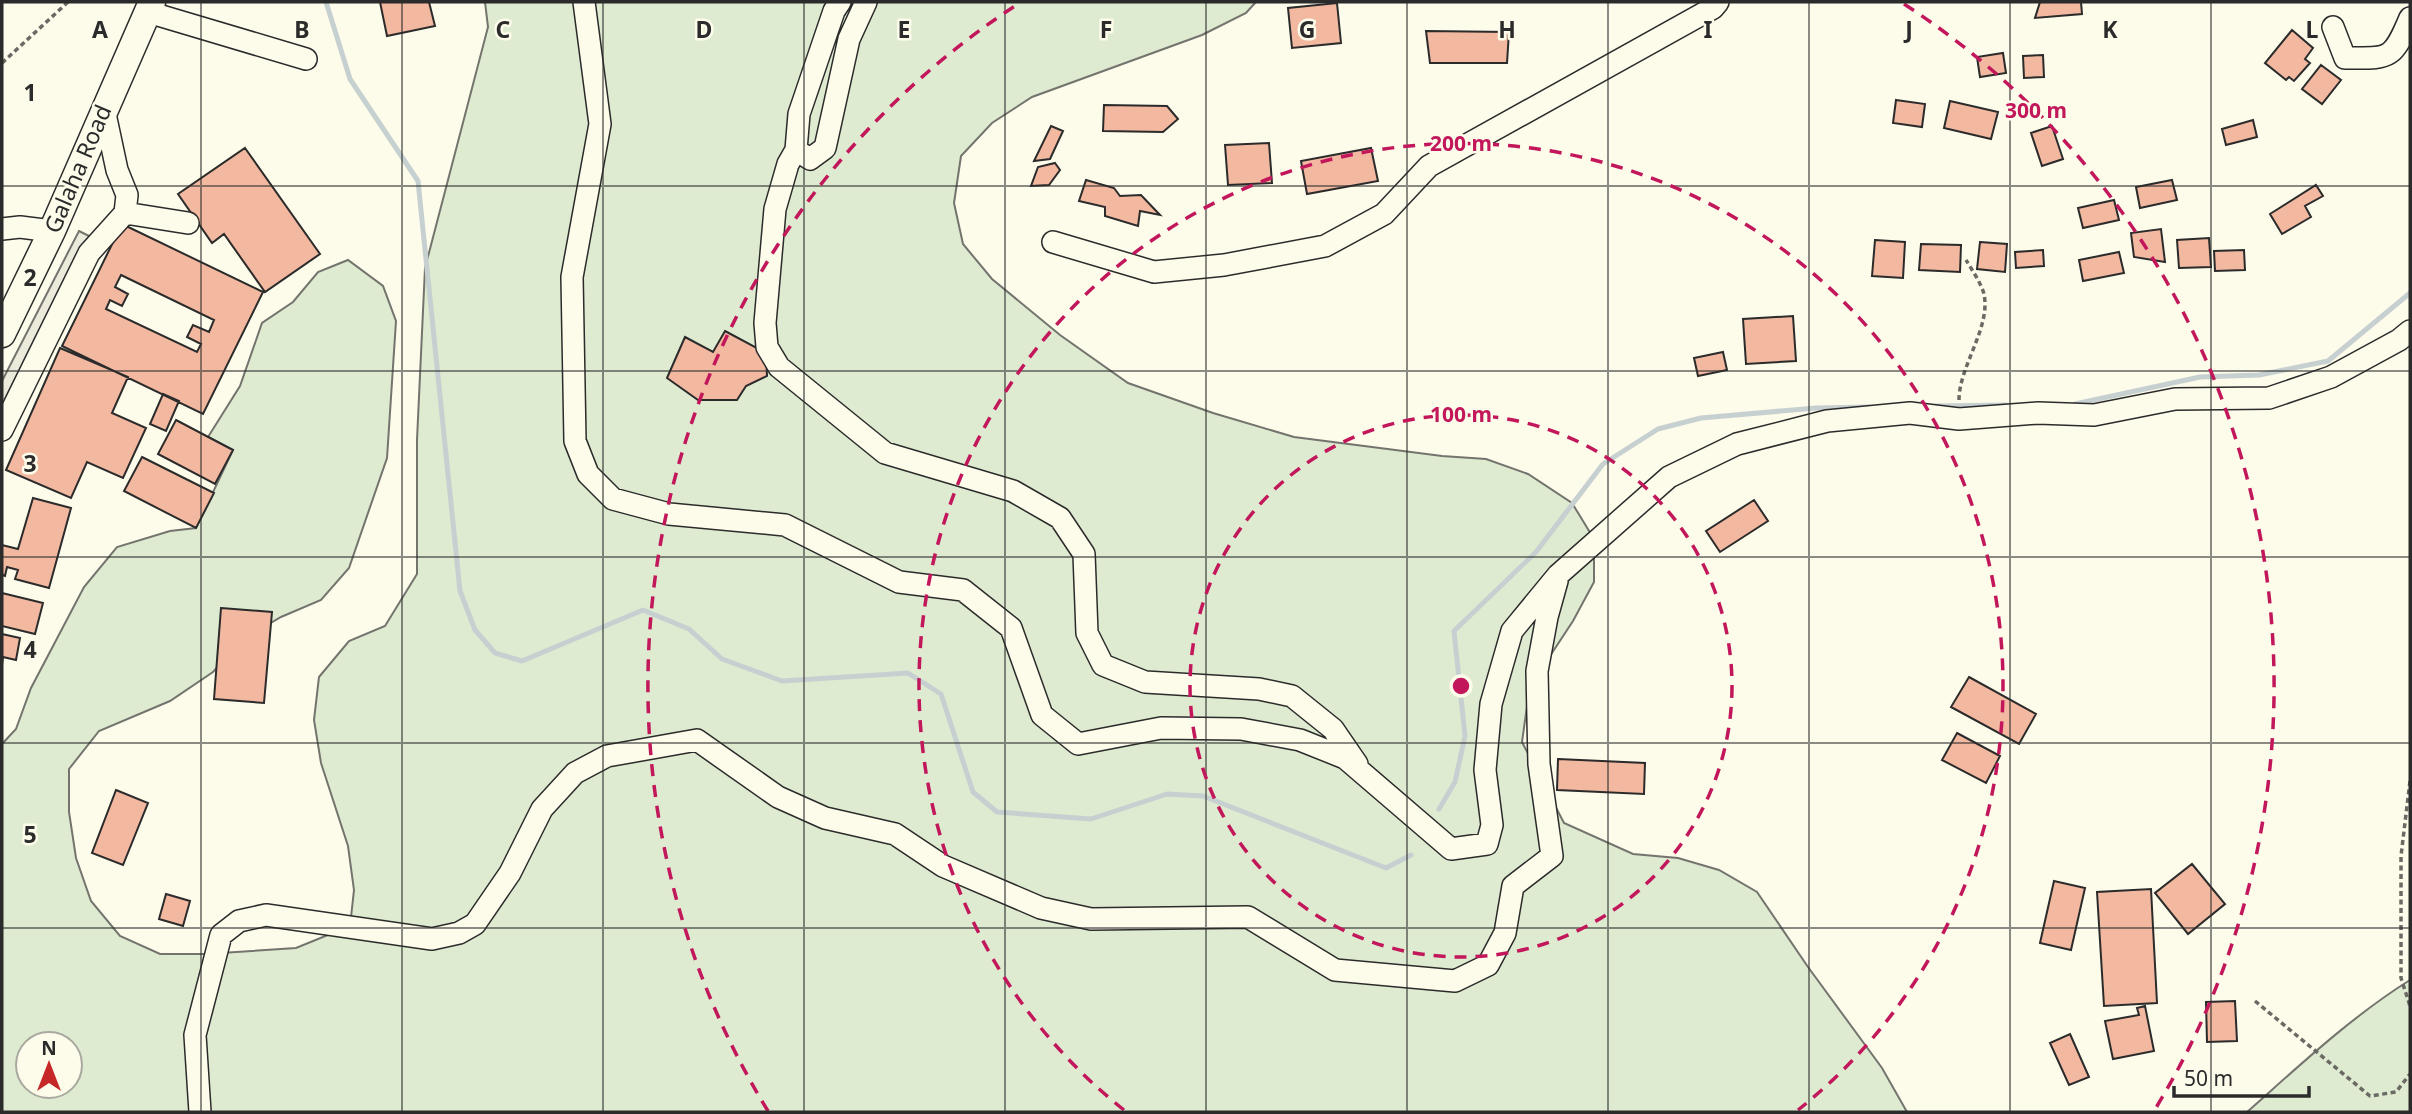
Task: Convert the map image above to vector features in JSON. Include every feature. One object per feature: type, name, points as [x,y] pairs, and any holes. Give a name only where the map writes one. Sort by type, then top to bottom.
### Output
[{"type":"main road","name":"Galaha Road","points":[[2,334],[52,231],[150,7]]},
{"type":"street","points":[[584,2],[600,124],[572,277],[575,442],[588,474],[613,499],[668,514],[785,525],[899,582],[963,590],[1011,628],[1042,715],[1078,744],[1161,728],[1241,729],[1300,740],[1345,758],[1451,849],[1487,844],[1492,825],[1485,770],[1491,704],[1512,631],[1558,575],[1670,477],[1737,444],[1827,421],[1910,413],[1959,419],[2038,413],[2094,415],[2175,399],[2269,398],[2331,377],[2399,340],[2410,331]]},
{"type":"street","points":[[839,2],[799,114],[796,150],[788,164],[775,209],[765,323],[767,347],[779,366],[885,453],[1013,491],[1060,518],[1084,554],[1087,633],[1103,665],[1145,682],[1259,689],[1292,696],[1333,729],[1365,776]]},
{"type":"street","points":[[796,150],[810,159],[825,148],[849,39],[866,2]]},
{"type":"street","points":[[1053,242],[1154,272],[1224,265],[1325,246],[1384,214],[1429,166],[1713,8],[1718,2]]},
{"type":"street","points":[[150,7],[306,59]]},
{"type":"street","points":[[2333,27],[2344,58],[2382,58],[2398,45],[2410,18]]},
{"type":"street","points":[[2,430],[89,253],[125,213],[127,195],[117,170],[104,109]]},
{"type":"street","points":[[125,213],[188,223]]},
{"type":"street","points":[[2,229],[52,231]]},
{"type":"street","points":[[200,1112],[195,1035],[221,935],[239,921],[266,915],[432,940],[459,933],[475,924],[510,873],[542,809],[575,773],[607,756],[697,740],[778,797],[825,818],[895,834],[943,866],[1041,908],[1091,919],[1248,917],[1335,970],[1455,981],[1488,965],[1505,933],[1513,886],[1552,856],[1539,764],[1537,671],[1558,575]]},
{"type":"path","points":[[2,63],[68,2]]},
{"type":"path","points":[[1959,390],[1983,319],[1984,294],[1966,260]]},
{"type":"path","points":[[2410,781],[2400,856],[2401,978],[2410,1006]]},
{"type":"path","points":[[2255,1001],[2370,1096],[2396,1091],[2410,1074]]},
{"type":"green space","points":[[485,2],[1256,2],[1246,13],[1202,35],[1032,97],[992,123],[961,156],[954,203],[963,244],[992,279],[1060,335],[1128,383],[1213,413],[1294,437],[1486,459],[1528,474],[1572,503],[1594,539],[1594,582],[1548,659],[1528,699],[1522,742],[1564,823],[1633,854],[1678,858],[1719,870],[1757,892],[1882,1068],[1907,1112],[2,1112],[2,744],[16,729],[31,688],[84,587],[117,547],[170,531],[196,528],[233,450],[208,437],[240,386],[262,323],[293,302],[318,272],[348,260],[383,286],[396,321],[387,458],[349,568],[321,600],[281,617],[242,640],[213,672],[170,701],[99,731],[69,769],[69,812],[76,858],[91,901],[120,936],[160,954],[296,948],[350,926],[354,890],[348,846],[321,763],[314,720],[319,677],[349,641],[385,626],[417,574],[417,440],[425,268],[488,27]]},
{"type":"green space","points":[[2410,980],[2410,1112],[2247,1112],[2346,1026]]},
{"type":"shaded area","points":[[79,231],[89,236],[2,406],[2,381]]},
{"type":"building","points":[[380,2],[429,2],[435,26],[387,36]]},
{"type":"building","points":[[2040,2],[2081,2],[2082,14],[2035,18]]},
{"type":"building","points":[[1337,3],[1341,43],[1292,48],[1288,8]]},
{"type":"building","points":[[2292,30],[2313,48],[2305,59],[2310,63],[2294,81],[2289,77],[2286,80],[2265,63]]},
{"type":"building","points":[[1426,31],[1509,32],[1507,63],[1430,63]]},
{"type":"building","points":[[2003,53],[2006,73],[1980,77],[1977,57]]},
{"type":"building","points":[[2043,55],[2044,77],[2024,78],[2023,56]]},
{"type":"building","points":[[2321,65],[2341,80],[2322,104],[2302,89]]},
{"type":"building","points":[[1896,100],[1925,104],[1922,127],[1893,123]]},
{"type":"building","points":[[1950,101],[1998,112],[1991,139],[1944,128]]},
{"type":"building","points":[[1104,105],[1167,106],[1178,119],[1163,132],[1103,131]]},
{"type":"building","points":[[2253,120],[2257,137],[2226,145],[2222,129]]},
{"type":"building","points":[[1051,126],[1063,131],[1050,159],[1034,161]]},
{"type":"building","points":[[2052,126],[2063,159],[2042,166],[2031,133]]},
{"type":"building","points":[[1269,143],[1272,183],[1228,185],[1225,145]]},
{"type":"building","points":[[245,148],[320,254],[265,292],[224,234],[212,243],[178,194]]},
{"type":"building","points":[[1371,148],[1378,181],[1307,194],[1301,161]]},
{"type":"building","points":[[1055,163],[1060,170],[1049,185],[1031,186],[1038,167]]},
{"type":"building","points":[[1086,180],[1114,188],[1120,196],[1141,195],[1160,215],[1140,211],[1138,226],[1105,216],[1105,207],[1079,201]]},
{"type":"building","points":[[2172,180],[2177,200],[2140,208],[2136,187]]},
{"type":"building","points":[[2316,185],[2323,196],[2305,206],[2311,217],[2282,234],[2270,214]]},
{"type":"building","points":[[2114,200],[2119,220],[2083,228],[2078,208]]},
{"type":"building","points":[[122,224],[263,292],[203,414],[62,346]],"holes":[[[121,275],[214,320],[209,332],[193,325],[187,337],[201,344],[197,352],[106,309],[110,300],[122,306],[128,294],[115,287]]]},
{"type":"building","points":[[2161,229],[2165,262],[2134,257],[2131,233]]},
{"type":"building","points":[[2209,238],[2211,267],[2179,268],[2177,240]]},
{"type":"building","points":[[1875,240],[1905,242],[1903,278],[1872,276]]},
{"type":"building","points":[[1980,242],[2007,244],[2005,272],[1977,269]]},
{"type":"building","points":[[1921,244],[1961,245],[1960,272],[1919,270]]},
{"type":"building","points":[[2043,250],[2044,266],[2016,268],[2015,252]]},
{"type":"building","points":[[2244,250],[2245,270],[2215,271],[2214,251]]},
{"type":"building","points":[[2119,252],[2124,273],[2083,281],[2079,260]]},
{"type":"building","points":[[1793,316],[1796,361],[1746,364],[1743,319]]},
{"type":"building","points":[[725,331],[766,353],[767,376],[746,386],[737,400],[698,400],[667,378],[685,337],[713,352]]},
{"type":"building","points":[[60,348],[128,377],[112,413],[146,428],[123,478],[87,462],[71,498],[6,470]]},
{"type":"building","points":[[1723,352],[1727,370],[1698,376],[1694,358]]},
{"type":"building","points":[[163,394],[179,401],[166,431],[150,424]]},
{"type":"building","points":[[176,420],[233,450],[215,484],[158,454]]},
{"type":"building","points":[[142,457],[214,493],[196,528],[124,491]]},
{"type":"building","points":[[33,498],[71,508],[49,588],[15,579],[18,570],[7,567],[5,576],[2,575],[2,545],[18,549]]},
{"type":"building","points":[[1754,500],[1768,521],[1720,552],[1706,531]]},
{"type":"building","points":[[2,593],[43,603],[35,634],[2,626]]},
{"type":"building","points":[[221,608],[272,612],[264,703],[214,699]]},
{"type":"building","points":[[2,634],[20,638],[16,660],[3,657],[2,664]]},
{"type":"building","points":[[1969,677],[2036,714],[2019,744],[1951,707]]},
{"type":"building","points":[[1957,733],[2000,756],[1986,783],[1942,760]]},
{"type":"building","points":[[1558,759],[1645,763],[1644,794],[1557,790]]},
{"type":"building","points":[[116,790],[148,803],[123,865],[92,853]]},
{"type":"building","points":[[2192,864],[2225,904],[2188,934],[2155,893]]},
{"type":"building","points":[[2054,881],[2085,888],[2071,950],[2040,943]]},
{"type":"building","points":[[2151,889],[2157,1003],[2104,1006],[2097,892]]},
{"type":"building","points":[[166,894],[190,901],[183,926],[159,919]]},
{"type":"building","points":[[2235,1001],[2237,1041],[2207,1042],[2206,1002]]},
{"type":"building","points":[[2145,1006],[2154,1051],[2113,1059],[2105,1021],[2139,1015],[2137,1008]]},
{"type":"building","points":[[2070,1034],[2089,1077],[2069,1085],[2050,1043]]},
{"type":"waterway","points":[[326,2],[350,79],[418,181],[460,591],[475,630],[495,653],[522,661],[643,610],[689,629],[722,659],[782,681],[908,673],[941,694],[973,792],[997,812],[1091,819],[1167,794],[1203,796],[1386,868],[1411,855]]},
{"type":"waterway","points":[[2075,404],[2200,377],[2259,375],[2328,361],[2410,293]]},
{"type":"waterway","points":[[1935,406],[2006,405]]},
{"type":"waterway","points":[[1439,809],[1455,782],[1465,736],[1454,631],[1536,552],[1603,464],[1658,429],[1701,418],[1816,408],[1869,407]]}]
